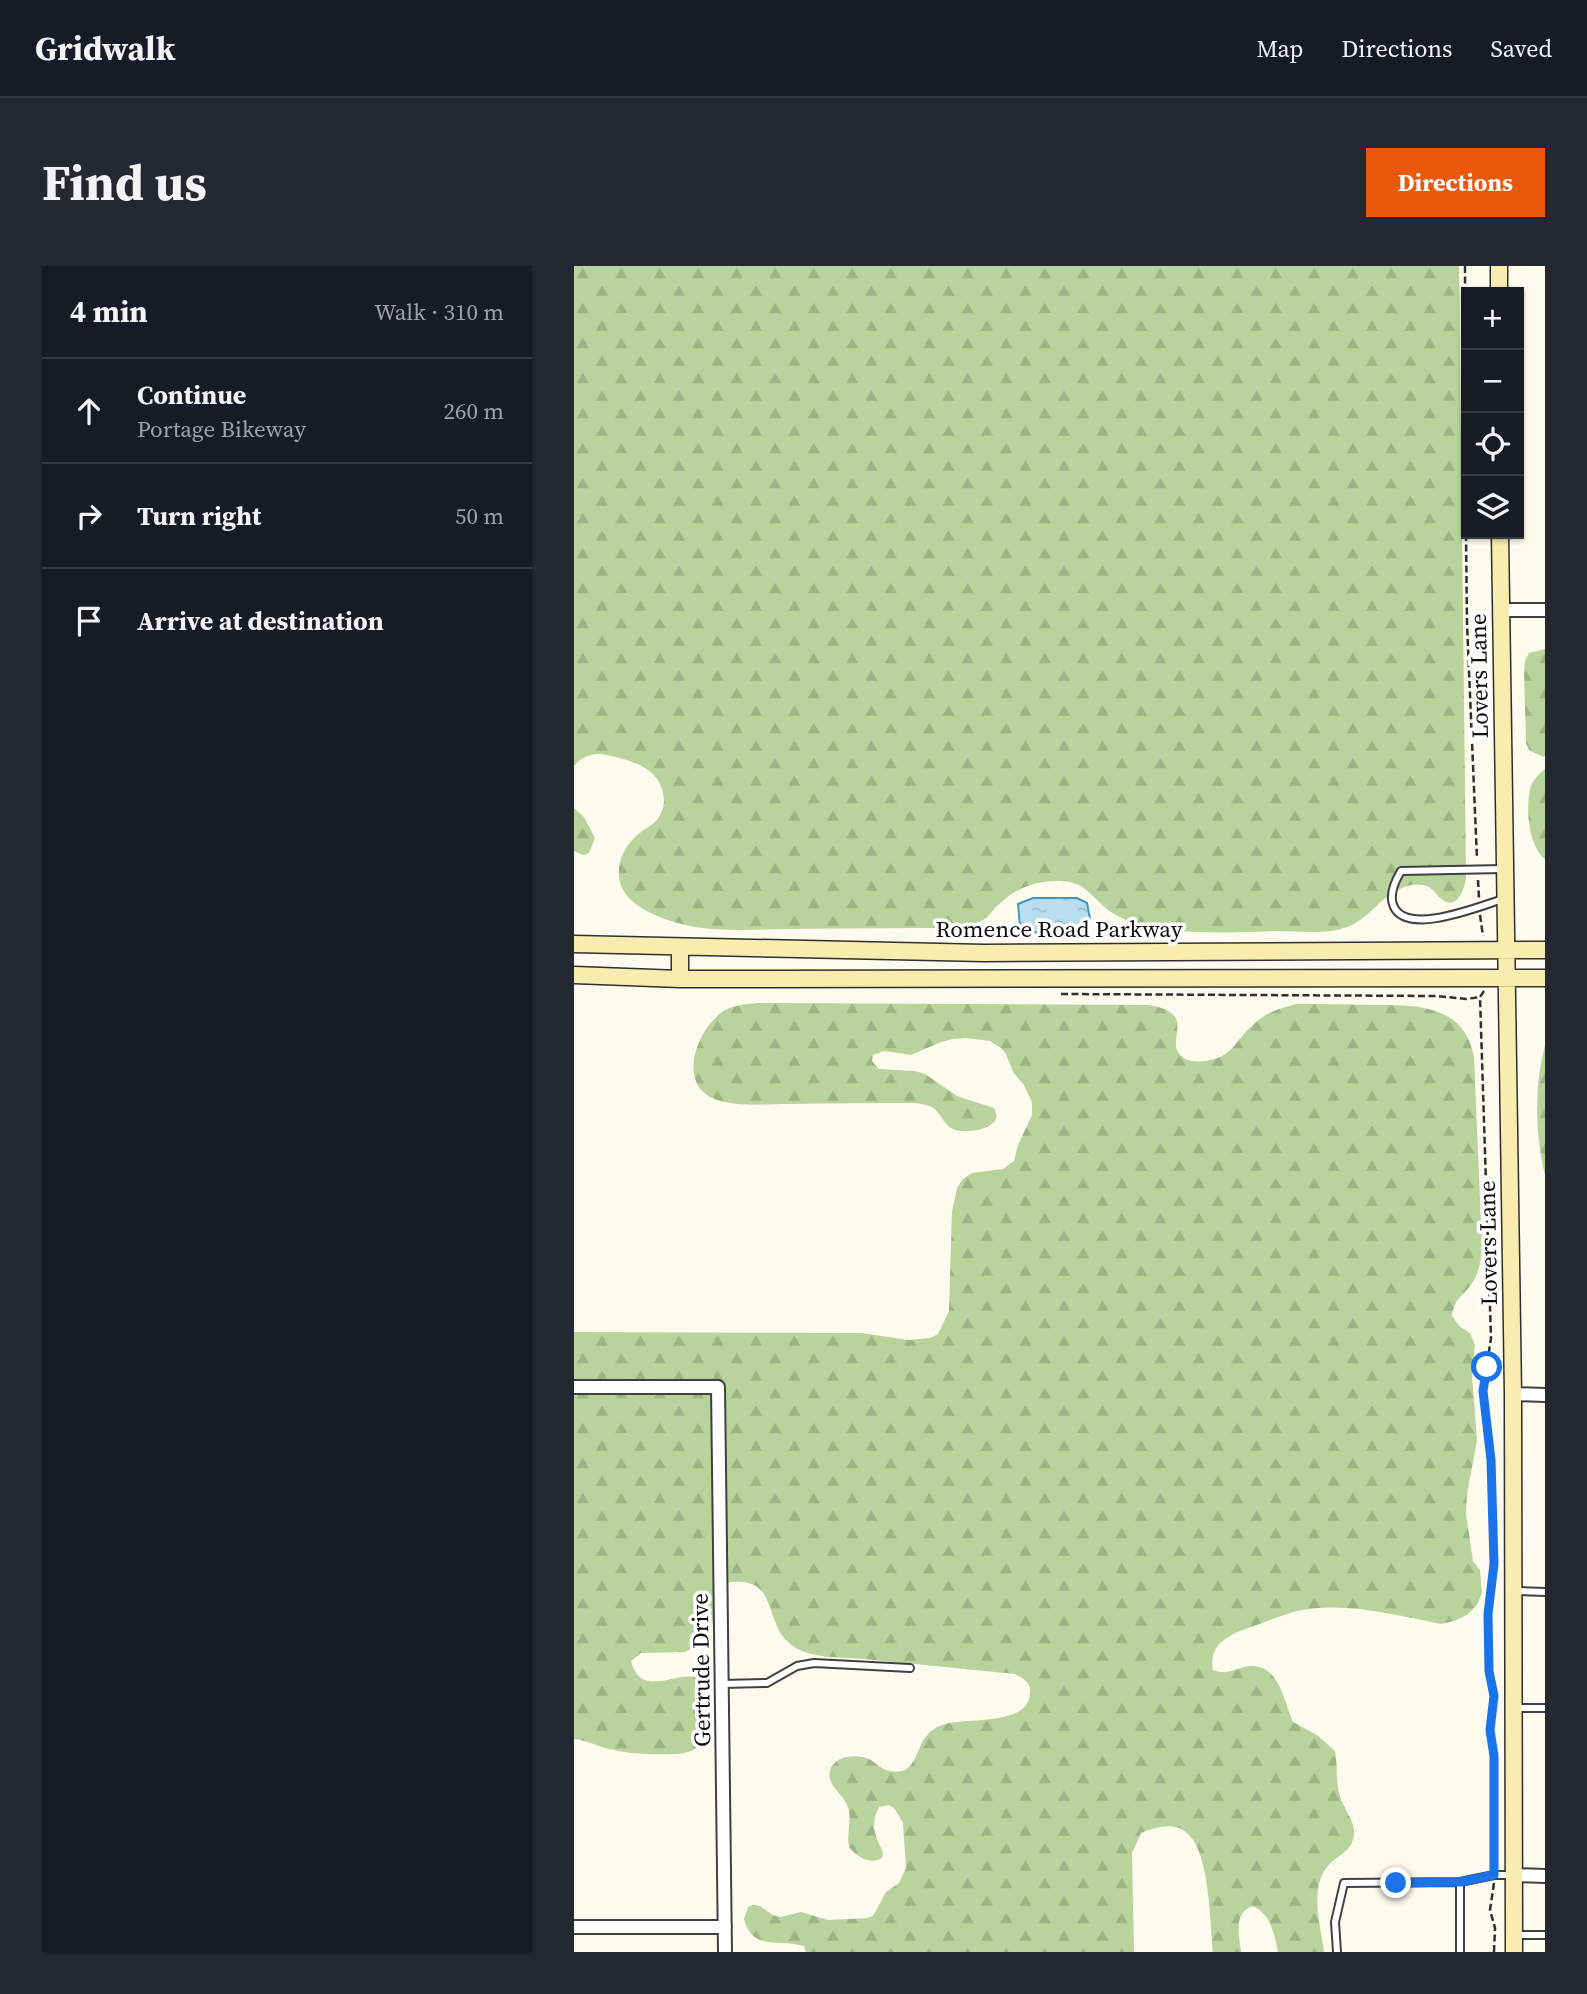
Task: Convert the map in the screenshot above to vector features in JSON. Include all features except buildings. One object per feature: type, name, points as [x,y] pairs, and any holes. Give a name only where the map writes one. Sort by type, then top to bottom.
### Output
[{"type":"street","points":[[1499,266],[1499,287]]},
{"type":"street","name":"Lovers Lane","points":[[1500,539],[1513,1394],[1515,1944]]},
{"type":"street","points":[[1501,610],[1545,610]]},
{"type":"street","name":"Romence Road Parkway","points":[[574,944],[984,953],[1545,950]]},
{"type":"street","points":[[680,947],[680,979]]},
{"type":"street","points":[[574,975],[680,979],[1545,978]]},
{"type":"street","name":"Gertrude Drive","points":[[574,1387],[718,1387],[725,1952]]},
{"type":"street","points":[[1513,1394],[1545,1395]]},
{"type":"street","points":[[1514,1875],[1545,1875]]},
{"type":"street","points":[[574,1927],[725,1927]]},
{"type":"lane","points":[[1505,869],[1401,871],[1395,881],[1391,901],[1397,913],[1410,919],[1434,919],[1505,899]]},
{"type":"lane","points":[[1513,1591],[1545,1592]]},
{"type":"lane","points":[[722,1684],[767,1683],[782,1672],[814,1663],[911,1668]]},
{"type":"lane","points":[[1514,1708],[1545,1708]]},
{"type":"lane","points":[[1336,1952],[1335,1922],[1344,1883],[1460,1882],[1494,1875],[1514,1875]]},
{"type":"lane","points":[[1460,1882],[1460,1952]]},
{"type":"lane","points":[[1515,1944],[1545,1935]]},
{"type":"path","points":[[1465,266],[1466,476]]},
{"type":"path","points":[[1466,539],[1466,624],[1483,940]]},
{"type":"path","points":[[1484,993],[1480,997],[1491,1338],[1483,1391],[1491,1460],[1494,1564],[1488,1614],[1489,1671],[1494,1696],[1490,1730],[1494,1756],[1494,1875],[1490,1910],[1494,1928],[1494,1952]]},
{"type":"green space","points":[[574,266],[1459,266],[1466,878],[1455,901],[1446,902],[1429,887],[1411,885],[1391,894],[1356,923],[1331,931],[1209,932],[1157,928],[1121,918],[1082,887],[1067,881],[1058,881],[1024,887],[1003,901],[983,920],[955,928],[743,930],[695,927],[653,914],[638,906],[621,885],[619,868],[624,851],[636,836],[655,822],[663,808],[662,789],[658,780],[636,763],[602,754],[585,757],[574,766]]},
{"type":"green space","points":[[1545,649],[1543,757],[1529,750],[1526,743],[1524,672],[1529,653]]},
{"type":"green space","points":[[1545,769],[1545,859],[1535,845],[1529,825],[1528,804],[1531,786]]},
{"type":"green space","points":[[574,808],[584,817],[595,838],[589,853],[583,855],[574,851]]},
{"type":"green space","points":[[758,1003],[1149,1005],[1165,1009],[1173,1015],[1177,1022],[1178,1052],[1184,1058],[1196,1062],[1222,1056],[1264,1016],[1297,1004],[1419,1007],[1448,1017],[1460,1026],[1468,1039],[1474,1057],[1482,1247],[1476,1277],[1456,1302],[1452,1316],[1459,1326],[1470,1333],[1475,1345],[1472,1376],[1477,1440],[1466,1514],[1473,1561],[1480,1570],[1482,1593],[1477,1605],[1467,1615],[1441,1624],[1351,1608],[1297,1611],[1228,1637],[1217,1647],[1212,1661],[1213,1670],[1217,1671],[1227,1672],[1253,1666],[1263,1668],[1277,1682],[1293,1722],[1317,1735],[1335,1751],[1339,1793],[1353,1824],[1354,1835],[1348,1848],[1327,1867],[1319,1886],[1317,1897],[1324,1952],[1278,1952],[1268,1919],[1252,1906],[1242,1914],[1240,1920],[1241,1952],[1213,1952],[1208,1890],[1201,1857],[1188,1834],[1171,1826],[1141,1833],[1132,1853],[1134,1952],[806,1952],[804,1946],[768,1942],[753,1936],[744,1919],[748,1907],[753,1905],[780,1917],[801,1912],[828,1920],[867,1918],[873,1916],[886,1892],[899,1883],[906,1868],[903,1823],[895,1809],[889,1805],[879,1807],[874,1825],[883,1853],[882,1858],[872,1861],[856,1854],[849,1847],[847,1805],[829,1774],[838,1760],[859,1756],[888,1771],[902,1771],[913,1762],[922,1742],[933,1730],[952,1723],[1008,1716],[1027,1704],[1030,1689],[1026,1681],[1015,1674],[830,1657],[804,1652],[785,1639],[764,1594],[756,1586],[744,1582],[726,1583],[715,1597],[712,1626],[699,1645],[685,1652],[641,1653],[631,1661],[637,1674],[645,1680],[687,1676],[705,1683],[710,1695],[711,1712],[707,1736],[701,1744],[683,1753],[649,1754],[613,1750],[574,1739],[574,1332],[861,1333],[909,1340],[930,1338],[938,1334],[949,1311],[952,1212],[957,1188],[963,1179],[972,1173],[1003,1169],[1014,1161],[1018,1145],[1032,1115],[1032,1102],[1001,1048],[990,1041],[966,1038],[941,1042],[911,1055],[884,1051],[873,1055],[872,1061],[879,1069],[925,1074],[957,1096],[994,1108],[995,1121],[979,1130],[961,1131],[951,1128],[932,1107],[916,1103],[752,1105],[717,1100],[704,1093],[697,1083],[694,1058],[698,1045],[704,1032],[722,1012],[735,1006]]},
{"type":"green space","points":[[1545,1046],[1545,1175],[1537,1111]]},
{"type":"water","points":[[1033,898],[1077,898],[1087,903],[1090,919],[1085,927],[1068,934],[1041,935],[1020,926],[1018,904]]},
{"type":"route","points":[[1396,1883],[1460,1882],[1494,1875],[1494,1756],[1490,1722],[1494,1696],[1489,1671],[1488,1614],[1494,1564],[1491,1460],[1483,1391],[1487,1367]]}]
